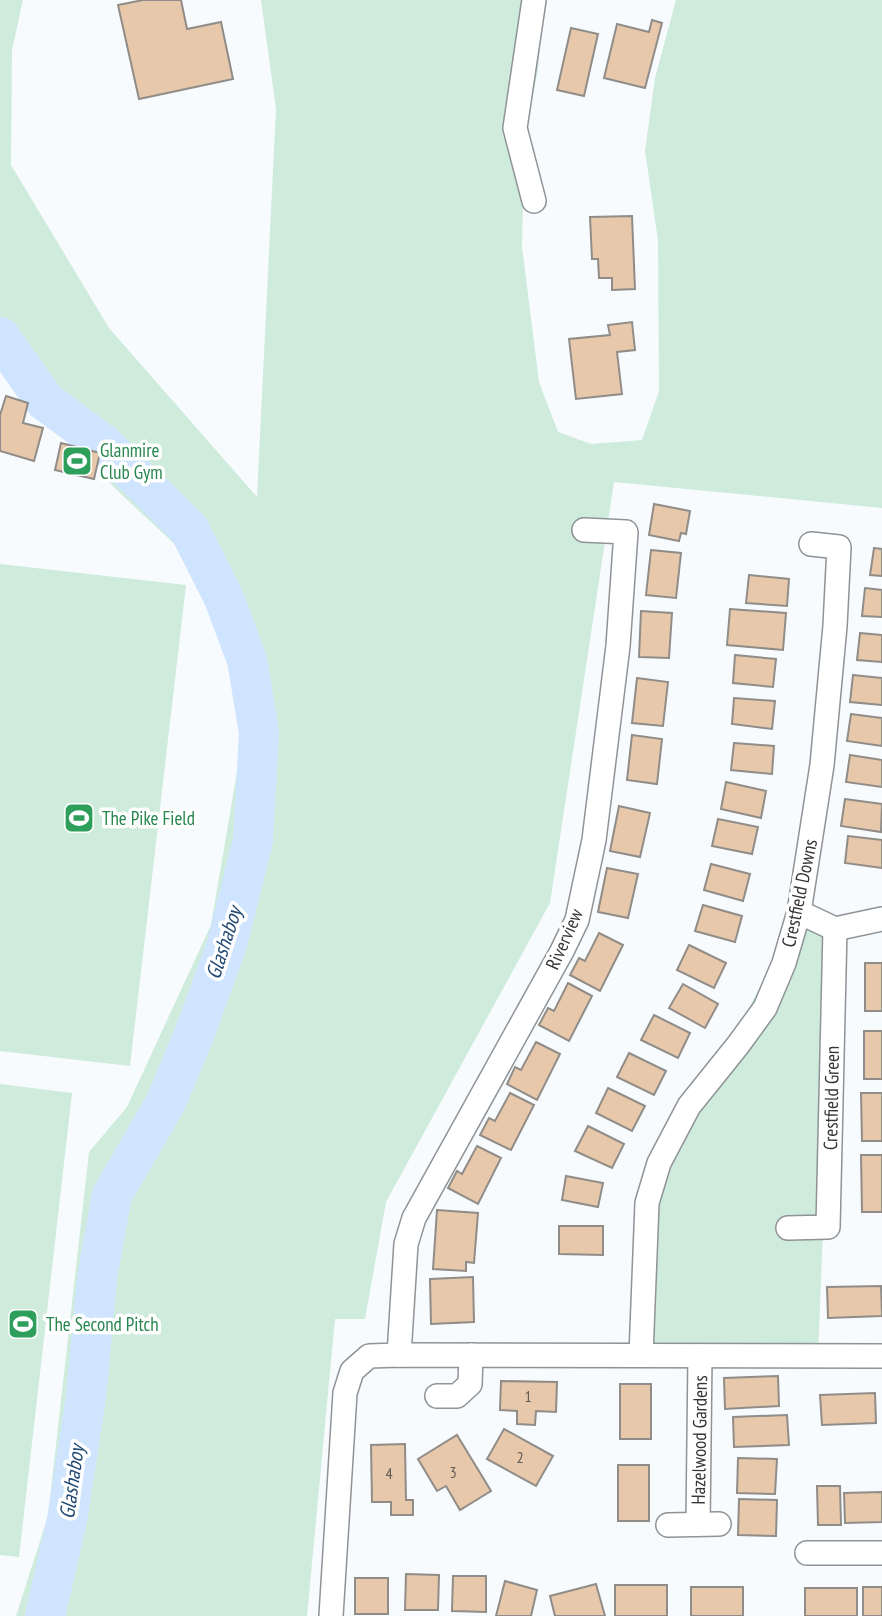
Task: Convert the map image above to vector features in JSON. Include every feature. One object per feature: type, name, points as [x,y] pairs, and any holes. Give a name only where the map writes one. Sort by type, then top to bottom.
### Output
[{"type":"street","points":[[534,0],[515,128],[534,201]]},
{"type":"street","name":"Riverview","points":[[399,1354],[406,1244],[414,1218],[577,920],[594,840],[618,646],[626,532],[584,530]]},
{"type":"street","name":"Crestfield Downs","points":[[641,1355],[647,1203],[659,1163],[689,1106],[765,1008],[784,963],[799,912],[822,765],[835,626],[839,547],[811,544]]},
{"type":"street","points":[[799,912],[835,929],[882,919]]},
{"type":"street","name":"Crestfield Green","points":[[788,1228],[828,1227],[835,929]]},
{"type":"street","points":[[436,1396],[457,1396],[470,1384],[471,1355]]},
{"type":"street","points":[[331,1616],[345,1393],[352,1371],[369,1356],[882,1356]]},
{"type":"street","name":"Hazelwood Gardens","points":[[668,1525],[708,1524],[700,1356]]},
{"type":"street","points":[[807,1553],[882,1553]]},
{"type":"green space","points":[[0,0],[23,0],[12,50],[11,165],[109,328],[257,497],[276,109],[261,0],[543,0],[538,70],[524,139],[522,247],[539,382],[558,432],[591,444],[642,440],[659,391],[658,240],[645,151],[655,78],[676,0],[882,0],[882,508],[614,482],[550,903],[386,1202],[365,1319],[335,1319],[307,1616],[16,1616],[48,1516],[89,1152],[127,1107],[211,925],[246,719],[226,635],[196,564],[38,411],[0,368]]},
{"type":"green space","name":"The Pike Field","points":[[0,564],[186,585],[130,1066],[0,1051]]},
{"type":"green space","points":[[799,912],[835,929],[818,1356],[641,1355],[647,1203]]},
{"type":"green space","name":"The Second Pitch","points":[[0,1084],[72,1093],[19,1557],[0,1555]]},
{"type":"building","points":[[143,0],[181,0],[187,29],[221,22],[233,79],[139,99],[118,5]]},
{"type":"building","points":[[652,20],[662,23],[645,88],[604,78],[617,24],[649,32]]},
{"type":"building","points":[[571,28],[598,34],[584,96],[557,90]]},
{"type":"building","points":[[632,216],[635,289],[612,290],[612,278],[599,278],[598,259],[592,259],[590,217]]},
{"type":"building","points":[[632,322],[635,350],[617,352],[622,394],[576,399],[569,339],[610,335],[608,325]]},
{"type":"building","points":[[6,396],[28,403],[23,423],[43,428],[34,461],[0,451],[0,415]]},
{"type":"building","name":"Glanmire Club Gym","points":[[61,443],[100,453],[94,479],[55,470]]},
{"type":"building","points":[[654,504],[690,511],[686,534],[681,533],[679,541],[649,535]]},
{"type":"building","points":[[874,548],[882,549],[882,576],[870,575]]},
{"type":"building","points":[[651,550],[681,553],[676,598],[646,595]]},
{"type":"building","points":[[749,575],[789,579],[787,606],[746,603]]},
{"type":"building","points":[[865,588],[882,590],[882,617],[862,616]]},
{"type":"building","points":[[730,609],[786,613],[783,650],[727,645]]},
{"type":"building","points":[[641,611],[672,613],[669,658],[639,657]]},
{"type":"building","points":[[860,633],[882,635],[882,662],[857,660]]},
{"type":"building","points":[[735,655],[776,659],[773,687],[733,683]]},
{"type":"building","points":[[853,675],[882,678],[882,705],[850,702]]},
{"type":"building","points":[[637,678],[668,682],[663,726],[632,723]]},
{"type":"building","points":[[734,698],[775,701],[772,729],[732,724]]},
{"type":"building","points":[[851,714],[882,718],[882,746],[847,741]]},
{"type":"building","points":[[632,735],[662,739],[657,784],[627,780]]},
{"type":"building","points":[[734,743],[774,746],[772,774],[731,770]]},
{"type":"building","points":[[850,755],[882,760],[882,787],[846,782]]},
{"type":"building","points":[[726,782],[766,791],[761,818],[721,809]]},
{"type":"building","points":[[845,799],[882,804],[881,832],[841,826]]},
{"type":"building","points":[[619,806],[650,813],[640,857],[610,851]]},
{"type":"building","points":[[718,819],[758,827],[752,854],[712,846]]},
{"type":"building","points":[[848,836],[882,840],[882,868],[845,863]]},
{"type":"building","points":[[711,864],[750,874],[743,901],[704,890]]},
{"type":"building","points":[[607,868],[638,874],[628,918],[598,912]]},
{"type":"building","points":[[703,905],[742,916],[735,942],[695,931]]},
{"type":"building","points":[[599,933],[623,945],[600,991],[570,975],[579,958],[585,961]]},
{"type":"building","points":[[689,945],[726,963],[714,988],[677,970]]},
{"type":"building","points":[[865,963],[882,963],[882,1011],[865,1011]]},
{"type":"building","points":[[568,983],[592,996],[569,1041],[539,1025],[548,1008],[554,1011]]},
{"type":"building","points":[[683,984],[718,1004],[705,1028],[669,1008]]},
{"type":"building","points":[[654,1015],[690,1033],[678,1058],[641,1040]]},
{"type":"building","points":[[864,1031],[882,1031],[882,1079],[864,1079]]},
{"type":"building","points":[[536,1042],[560,1054],[537,1100],[507,1084],[515,1067],[521,1070]]},
{"type":"building","points":[[629,1053],[666,1071],[654,1095],[617,1077]]},
{"type":"building","points":[[608,1088],[645,1106],[632,1131],[596,1113]]},
{"type":"building","points":[[510,1093],[534,1105],[511,1150],[480,1135],[489,1118],[495,1121]]},
{"type":"building","points":[[861,1093],[882,1093],[882,1141],[862,1141]]},
{"type":"building","points":[[588,1126],[624,1144],[612,1168],[575,1151]]},
{"type":"building","points":[[477,1146],[501,1158],[478,1204],[448,1188],[457,1171],[462,1174]]},
{"type":"building","points":[[861,1155],[882,1155],[882,1212],[862,1212]]},
{"type":"building","points":[[566,1176],[603,1183],[598,1207],[562,1200]]},
{"type":"building","points":[[437,1210],[478,1213],[474,1263],[466,1262],[466,1271],[433,1269]]},
{"type":"building","points":[[559,1226],[603,1226],[603,1255],[559,1254]]},
{"type":"building","points":[[473,1277],[474,1322],[431,1324],[430,1279]]},
{"type":"building","points":[[881,1286],[882,1316],[828,1318],[827,1287]]},
{"type":"building","points":[[778,1376],[779,1406],[725,1409],[724,1378]]},
{"type":"building","points":[[501,1381],[557,1382],[556,1412],[536,1411],[535,1425],[517,1424],[517,1411],[500,1410]]},
{"type":"building","points":[[620,1384],[651,1384],[651,1439],[620,1439]]},
{"type":"building","points":[[875,1393],[876,1423],[822,1425],[820,1395]]},
{"type":"building","points":[[787,1415],[789,1445],[734,1447],[733,1417]]},
{"type":"building","points":[[504,1429],[553,1456],[536,1486],[487,1459]]},
{"type":"building","points":[[457,1435],[491,1491],[460,1510],[446,1486],[437,1491],[418,1459]]},
{"type":"building","points":[[405,1444],[406,1500],[413,1500],[413,1515],[391,1515],[391,1502],[372,1502],[371,1445]]},
{"type":"building","points":[[738,1458],[777,1459],[775,1494],[737,1493]]},
{"type":"building","points":[[618,1465],[649,1465],[649,1521],[618,1521]]},
{"type":"building","points":[[817,1486],[840,1486],[841,1525],[818,1525]]},
{"type":"building","points":[[882,1492],[882,1522],[845,1523],[844,1493]]},
{"type":"building","points":[[739,1499],[777,1500],[776,1536],[738,1535]]},
{"type":"building","points":[[406,1574],[439,1575],[438,1610],[405,1610]]},
{"type":"building","points":[[453,1576],[486,1576],[486,1612],[452,1611]]},
{"type":"building","points":[[355,1578],[388,1578],[388,1614],[355,1614]]},
{"type":"building","points":[[505,1581],[537,1590],[531,1616],[496,1616]]},
{"type":"building","points":[[596,1584],[605,1616],[555,1616],[550,1596]]},
{"type":"building","points":[[615,1585],[667,1585],[667,1616],[615,1616]]},
{"type":"building","points":[[691,1587],[743,1587],[743,1616],[691,1616]]},
{"type":"building","points":[[863,1587],[882,1587],[882,1616],[863,1616]]},
{"type":"building","points":[[805,1588],[857,1588],[857,1616],[805,1616]]},
{"type":"waterway","name":"Glashaboy","points":[[0,337],[45,401],[103,444],[189,529],[223,596],[247,660],[259,733],[253,840],[227,944],[166,1102],[112,1195],[97,1278],[86,1397],[67,1520],[45,1616]]},
{"type":"place","name":"Glanmire Club Gym","points":[[77,461]]},
{"type":"place","name":"The Pike Field","points":[[79,818]]},
{"type":"place","name":"The Second Pitch","points":[[23,1324]]}]
